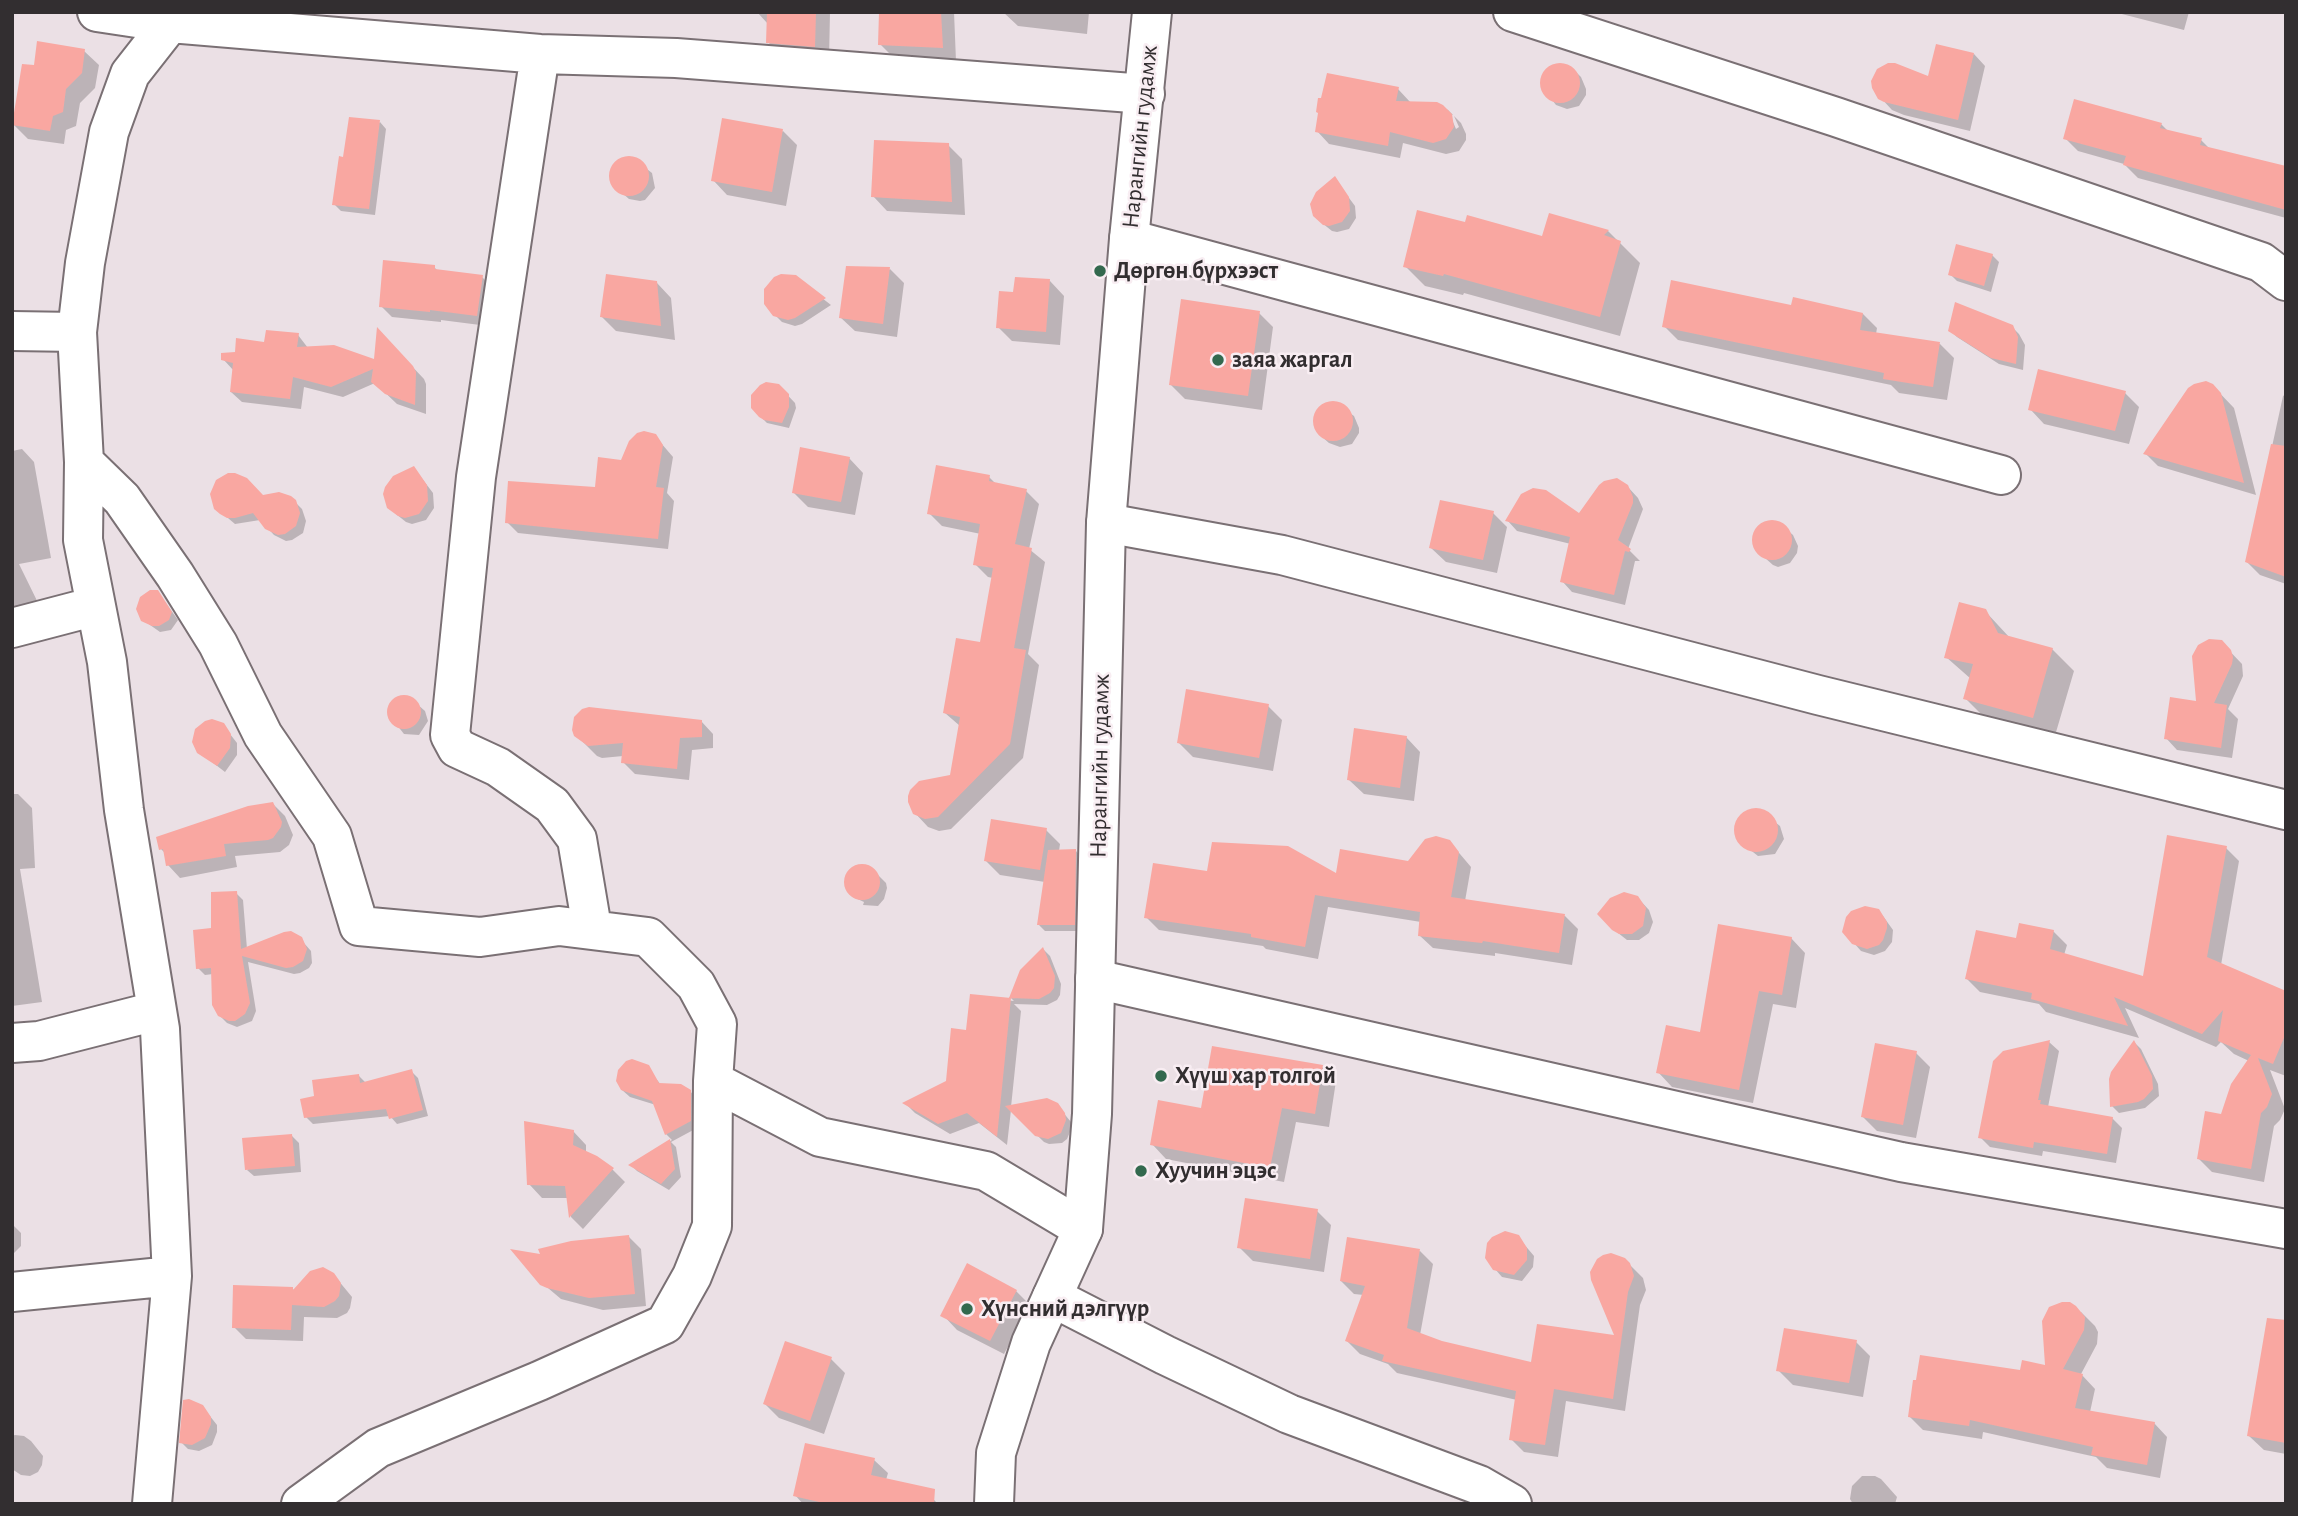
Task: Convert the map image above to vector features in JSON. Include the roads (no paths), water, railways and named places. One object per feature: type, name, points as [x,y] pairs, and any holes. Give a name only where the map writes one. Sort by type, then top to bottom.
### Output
[{"type":"street","points":[[97,12],[170,23],[540,54],[676,58],[1145,94]]},
{"type":"street","name":"Нарангийн гудамж","points":[[994,1504],[996,1453],[1031,1343],[1083,1229],[1093,1114],[1106,523],[1129,239],[1152,12]]},
{"type":"street","points":[[1513,12],[1836,117],[2261,262],[2286,281]]},
{"type":"street","points":[[152,1504],[172,1276],[161,1043],[124,810],[107,662],[83,540],[84,462],[77,332],[85,263],[108,132],[130,74],[170,23]]},
{"type":"street","points":[[540,54],[476,477],[450,735],[457,748],[498,767],[552,805],[577,839],[592,928]]},
{"type":"street","points":[[1129,239],[2001,475]]},
{"type":"street","points":[[12,331],[77,332]]},
{"type":"street","points":[[84,462],[122,499],[175,575],[218,644],[262,735],[332,836],[359,926],[480,937],[559,926],[648,937],[696,985],[718,1024],[713,1081],[712,1226],[692,1276],[665,1324],[539,1381],[378,1448],[301,1504]]},
{"type":"street","points":[[1106,523],[1282,555],[1818,695],[2286,810]]},
{"type":"street","points":[[12,628],[96,607]]},
{"type":"street","points":[[1095,979],[1901,1162],[2286,1230]]},
{"type":"street","points":[[12,1043],[39,1041],[156,1011]]},
{"type":"street","points":[[713,1081],[820,1137],[986,1171],[1083,1229]]},
{"type":"street","points":[[12,1292],[172,1276]]},
{"type":"street","points":[[1052,1297],[1289,1414],[1479,1485],[1512,1504]]},
{"type":"place","name":"Дөргөн бүрхээст","points":[[1100,271]]},
{"type":"place","name":"заяа жаргал","points":[[1218,360]]},
{"type":"place","name":"Хүүш хар толгой","points":[[1161,1076]]},
{"type":"place","name":"Хуучин эцэс","points":[[1141,1171]]},
{"type":"place","name":"Хүнсний дэлгүүр","points":[[967,1309]]}]
